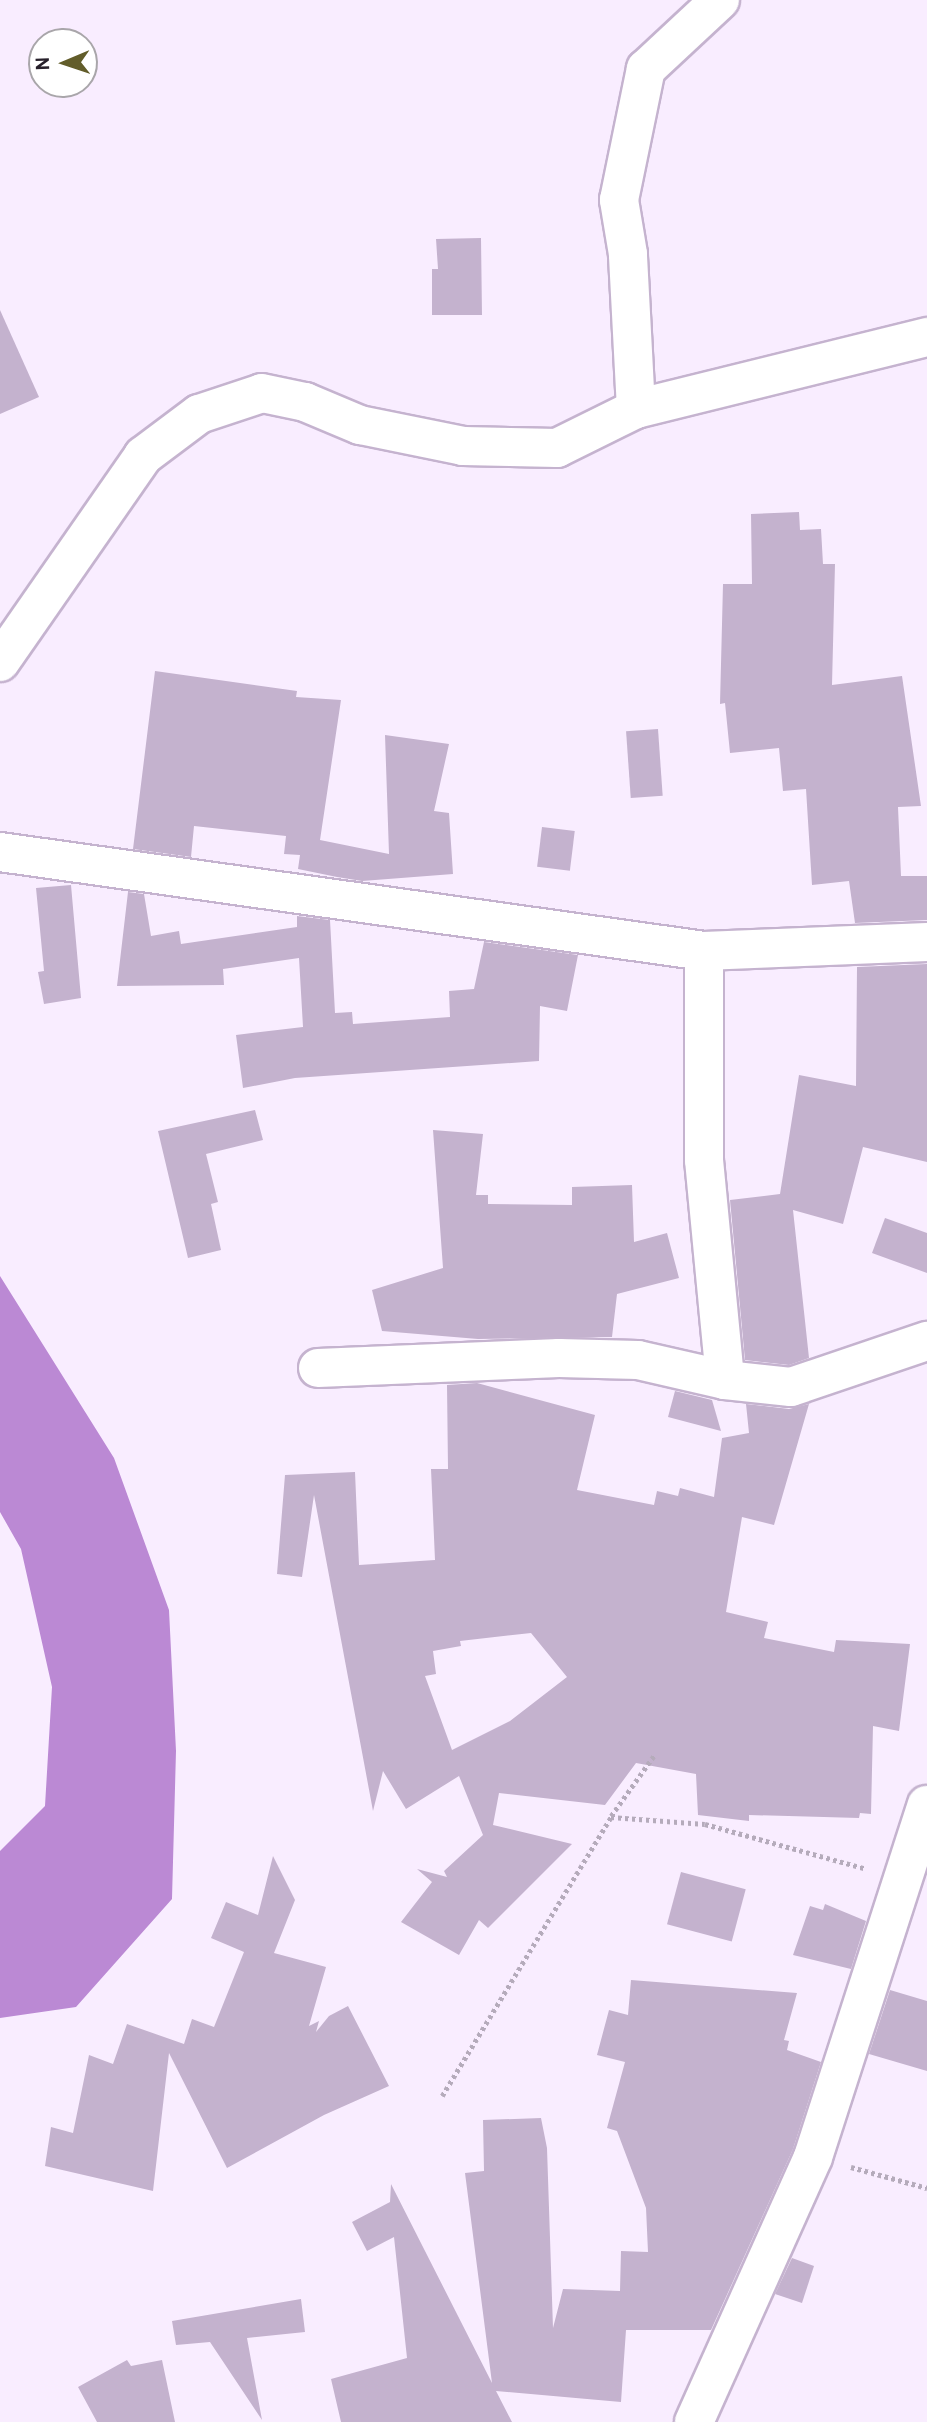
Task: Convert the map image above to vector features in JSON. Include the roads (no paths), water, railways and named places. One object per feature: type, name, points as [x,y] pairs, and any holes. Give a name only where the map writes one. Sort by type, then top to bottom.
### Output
[{"type":"street","points":[[636,409],[622,187],[646,69],[720,0]]},
{"type":"street","points":[[0,662],[143,456],[198,414],[262,393],[305,402],[360,425],[463,446],[557,448],[636,409],[927,337]]},
{"type":"street","points":[[0,852],[704,951],[927,942]]},
{"type":"street","points":[[704,951],[704,1160],[724,1380]]},
{"type":"street","points":[[318,1368],[559,1357],[638,1360],[724,1380],[791,1387],[927,1341]]},
{"type":"street","points":[[694,2422],[813,2157],[905,1880],[927,1805]]}]
